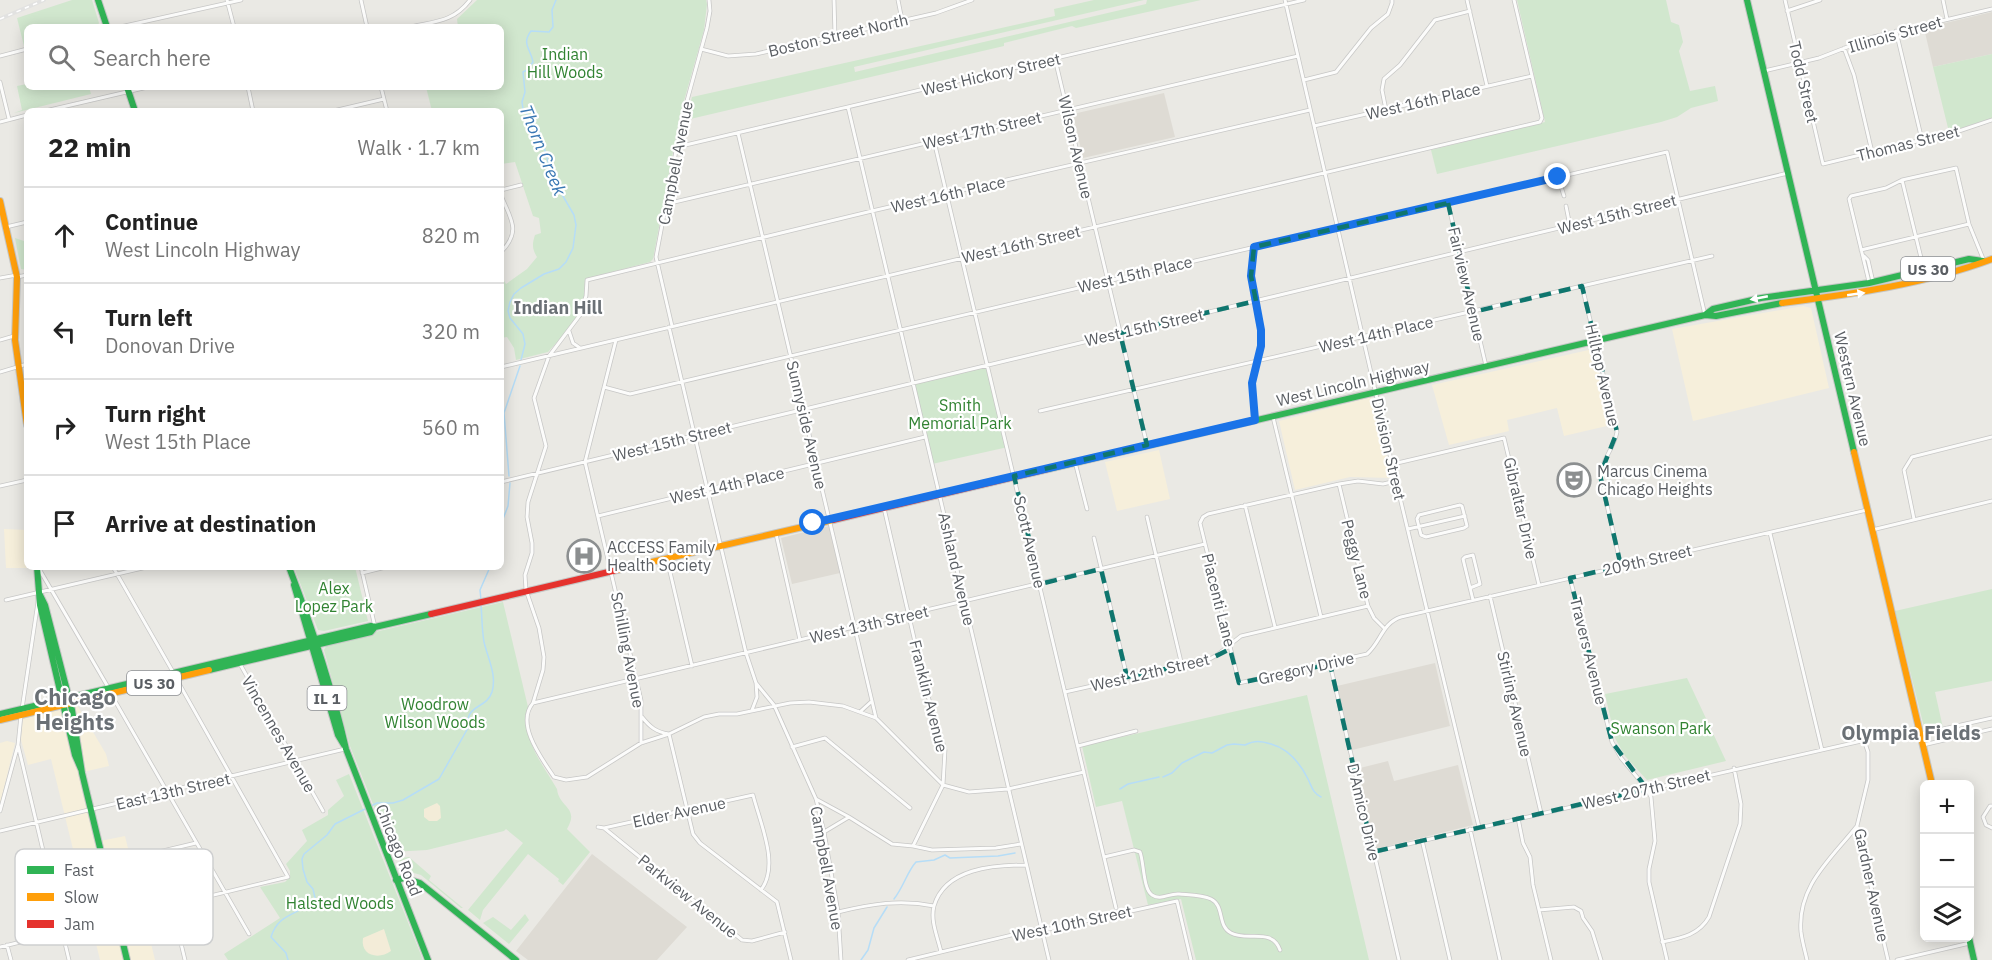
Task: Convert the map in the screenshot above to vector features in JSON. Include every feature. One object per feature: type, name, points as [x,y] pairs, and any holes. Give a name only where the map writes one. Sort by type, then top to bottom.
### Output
[{"type":"main road","points":[[98,0],[106,24]]},
{"type":"main road","name":"Western Avenue","points":[[1747,0],[1931,780]]},
{"type":"main road","points":[[128,90],[134,108]]},
{"type":"main road","points":[[0,201],[17,276],[15,340],[24,404]]},
{"type":"main road","name":"US 30","points":[[1817,298],[1873,291],[1968,268],[1992,259]]},
{"type":"main road","name":"US 30","points":[[1815,290],[1871,282],[1969,260],[1984,261]]},
{"type":"main road","name":"West Lincoln Highway","points":[[1705,315],[1713,309],[1748,300],[1815,290]]},
{"type":"main road","name":"West Lincoln Highway","points":[[313,642],[371,632],[375,627],[526,590],[1595,340],[1705,315],[1716,316],[1817,298]]},
{"type":"main road","points":[[38,570],[40,605],[81,755],[82,772],[100,849]]},
{"type":"main road","name":"Chicago Road","points":[[290,570],[296,597],[313,642],[338,735],[346,749],[428,960]]},
{"type":"main road","name":"US 30","points":[[0,720],[22,712],[313,642]]},
{"type":"main road","name":"US 30","points":[[0,714],[22,712]]},
{"type":"main road","points":[[396,880],[410,879],[420,882],[516,960]]},
{"type":"main road","points":[[1970,942],[1974,960]]},
{"type":"main road","points":[[123,945],[127,960]]},
{"type":"street","points":[[133,24],[241,0]]},
{"type":"street","points":[[361,0],[366,24]]},
{"type":"street","points":[[423,24],[452,17],[470,0]]},
{"type":"street","name":"Campbell Avenue","points":[[709,0],[707,28],[677,147],[657,262],[694,435],[746,653],[756,683],[757,697],[752,710]]},
{"type":"street","points":[[834,0],[835,36]]},
{"type":"street","points":[[898,0],[902,20]]},
{"type":"street","name":"Boston Street North","points":[[701,49],[728,56],[745,56],[936,13],[972,0]]},
{"type":"street","name":"West Hickory Street","points":[[677,147],[1055,59],[1286,2],[1304,0]]},
{"type":"street","points":[[1304,81],[1336,72],[1347,55],[1371,28],[1388,14],[1392,0]]},
{"type":"street","points":[[1467,0],[1487,86]]},
{"type":"street","points":[[1514,0],[1532,76]]},
{"type":"street","name":"Todd Street","points":[[1785,0],[1823,164]]},
{"type":"street","points":[[1787,11],[1820,0]]},
{"type":"street","points":[[1942,0],[1947,19]]},
{"type":"street","points":[[227,2],[233,24]]},
{"type":"street","name":"Division Street","points":[[1286,2],[1392,464],[1479,827]]},
{"type":"street","name":"Illinois Street","points":[[1764,70],[1819,58],[1873,37],[1992,9]]},
{"type":"street","points":[[1386,110],[1382,90],[1384,79],[1400,65],[1435,20],[1470,11]]},
{"type":"street","points":[[1896,32],[1922,140]]},
{"type":"street","points":[[1844,48],[1854,75],[1872,152]]},
{"type":"street","points":[[0,56],[24,50]]},
{"type":"street","name":"West 17th Street","points":[[666,204],[1298,56]]},
{"type":"street","name":"Wilson Avenue","points":[[1055,59],[1147,445]]},
{"type":"street","name":"West 16th Place","points":[[1314,126],[1532,76]]},
{"type":"street","name":"West 16th Street","points":[[504,366],[1541,121],[1532,76]]},
{"type":"street","points":[[0,82],[9,120]]},
{"type":"street","points":[[56,108],[124,90]]},
{"type":"street","points":[[249,90],[252,108]]},
{"type":"street","points":[[382,90],[386,108]]},
{"type":"street","points":[[346,108],[384,99]]},
{"type":"street","name":"Ashland Avenue","points":[[848,107],[1049,960]]},
{"type":"street","name":"West 16th Place","points":[[569,331],[584,306],[587,280],[872,211],[1311,110]]},
{"type":"street","points":[[0,122],[24,116]]},
{"type":"street","name":"Thomas Street","points":[[1823,164],[1992,120]]},
{"type":"street","name":"Sunnyside Avenue","points":[[738,133],[876,718]]},
{"type":"street","name":"Scott Avenue","points":[[934,141],[1116,908]]},
{"type":"street","name":"West 15th Place","points":[[604,387],[630,394],[1667,152],[1678,200]]},
{"type":"street","points":[[1871,282],[1868,260],[1862,252],[1849,198],[1886,188],[1902,180],[1956,168],[1970,224],[1984,261]]},
{"type":"street","name":"West 15th Street","points":[[504,481],[1788,173]]},
{"type":"street","points":[[1558,177],[1564,196]]},
{"type":"street","points":[[1902,180],[1924,270]]},
{"type":"street","points":[[504,191],[521,185]]},
{"type":"street","points":[[504,198],[513,224],[510,241],[504,248]]},
{"type":"street","points":[[1678,200],[1705,315]]},
{"type":"street","name":"Fairview Avenue","points":[[1448,203],[1486,366]]},
{"type":"street","points":[[1566,206],[1570,226]]},
{"type":"street","points":[[6,227],[24,223]]},
{"type":"street","points":[[1862,252],[1916,236],[1970,224]]},
{"type":"street","points":[[1254,247],[1251,276],[1261,330],[1261,346],[1252,383],[1255,420]]},
{"type":"street","name":"West 14th Place","points":[[1040,411],[1712,256]]},
{"type":"street","points":[[0,278],[24,275]]},
{"type":"street","name":"Hilltop Avenue","points":[[1582,286],[1617,432],[1616,441],[1603,464],[1600,475],[1620,566]]},
{"type":"street","points":[[569,331],[573,343],[580,348]]},
{"type":"street","points":[[569,331],[549,356],[534,398],[546,447],[528,502],[527,517],[532,554],[525,575],[526,590],[539,628],[544,657],[543,670],[527,722],[532,742],[554,777],[566,780],[586,777],[641,743],[669,734],[704,717],[737,714],[789,703],[823,703],[861,711],[876,718],[943,785],[969,792],[1008,789],[1084,772]]},
{"type":"street","points":[[0,340],[16,335]]},
{"type":"street","name":"Schilling Avenue","points":[[616,340],[585,462],[642,700],[641,743]]},
{"type":"street","points":[[0,372],[24,366]]},
{"type":"street","points":[[1273,416],[1321,617]]},
{"type":"street","name":"West 14th Place","points":[[598,516],[926,437]]},
{"type":"street","points":[[1914,519],[1904,470],[1912,457],[1992,437]]},
{"type":"street","name":"Gibraltar Drive","points":[[1392,464],[1504,438],[1539,585]]},
{"type":"street","points":[[1075,462],[1087,509]]},
{"type":"street","points":[[0,486],[24,481]]},
{"type":"street","points":[[1275,627],[1245,505],[1339,484],[1358,481],[1383,484],[1396,481]]},
{"type":"street","name":"Peggy Lane","points":[[1339,484],[1368,606],[1374,618],[1384,628]]},
{"type":"street","points":[[1872,530],[1992,501]]},
{"type":"street","name":"Piacenti Lane","points":[[1239,684],[1200,523],[1203,517],[1245,505]]},
{"type":"street","points":[[1460,505],[1465,516],[1467,526],[1464,528],[1426,537],[1421,535],[1418,517],[1429,512],[1460,505]]},
{"type":"street","name":"Franklin Avenue","points":[[884,507],[926,690],[945,750],[943,785],[913,846]]},
{"type":"street","name":"209th Street","points":[[1428,611],[1867,510]]},
{"type":"street","points":[[1408,529],[1465,516]]},
{"type":"street","points":[[1147,517],[1182,666]]},
{"type":"street","points":[[776,532],[800,640]]},
{"type":"street","points":[[1770,532],[1822,750]]},
{"type":"street","points":[[1094,538],[1127,677]]},
{"type":"street","name":"West 13th Street","points":[[533,703],[1205,544]]},
{"type":"street","points":[[1470,588],[1480,584],[1473,555],[1463,559],[1470,588],[1473,600]]},
{"type":"street","points":[[667,557],[692,666]]},
{"type":"street","points":[[40,570],[199,849]]},
{"type":"street","points":[[115,570],[288,877],[213,896]]},
{"type":"street","points":[[6,600],[134,570]]},
{"type":"street","points":[[362,570],[375,627]]},
{"type":"street","points":[[362,573],[374,570]]},
{"type":"street","name":"Travers Avenue","points":[[1570,578],[1612,742],[1620,758],[1647,789],[1651,800],[1655,835],[1649,882],[1667,960]]},
{"type":"street","points":[[0,811],[18,745],[39,593]]},
{"type":"street","name":"Stirling Avenue","points":[[1490,596],[1541,813]]},
{"type":"street","name":"West 12th Street","points":[[1065,692],[1208,660],[1241,636],[1368,606]]},
{"type":"street","points":[[1384,628],[1396,619],[1428,611]]},
{"type":"street","name":"Gregory Drive","points":[[1239,684],[1367,654],[1376,647],[1384,628]]},
{"type":"street","name":"Vincennes Avenue","points":[[237,660],[323,811]]},
{"type":"street","name":"D'Amico Drive","points":[[1330,664],[1399,960]]},
{"type":"street","name":"Campbell Avenue","points":[[756,683],[774,705],[816,800],[838,912],[842,960]]},
{"type":"street","points":[[861,711],[872,701]]},
{"type":"street","name":"Schilling Avenue","points":[[641,716],[652,729],[659,733],[669,734]]},
{"type":"street","name":"West 207th Street","points":[[1373,852],[1734,768],[1864,740],[1992,718]]},
{"type":"street","points":[[1923,745],[1992,729]]},
{"type":"street","points":[[1078,746],[1136,731]]},
{"type":"street","points":[[669,734],[695,838],[777,902],[791,960]]},
{"type":"street","points":[[792,747],[825,738],[910,808]]},
{"type":"street","name":"Gardner Avenue","points":[[1864,740],[1868,752],[1868,780],[1857,826],[1888,960]]},
{"type":"street","points":[[18,745],[43,849]]},
{"type":"street","name":"East 13th Street","points":[[0,831],[346,749]]},
{"type":"street","points":[[1662,942],[1693,933],[1709,917],[1740,824],[1741,804],[1734,768]]},
{"type":"street","name":"Elder Avenue","points":[[604,828],[753,795],[770,859],[767,883],[761,890]]},
{"type":"street","points":[[816,800],[849,817],[892,844],[932,850],[996,848],[1021,844]]},
{"type":"street","points":[[1992,806],[1983,817],[1986,825],[1992,828]]},
{"type":"street","points":[[824,832],[849,817]]},
{"type":"street","points":[[1518,818],[1523,843],[1530,858],[1533,885],[1551,960]]},
{"type":"street","points":[[1807,960],[1801,933],[1804,899],[1810,883],[1857,826]]},
{"type":"street","name":"Parkview Avenue","points":[[598,827],[604,828],[742,940],[752,941],[785,932]]},
{"type":"street","points":[[1470,829],[1500,960]]},
{"type":"street","points":[[1422,840],[1450,960]]},
{"type":"street","points":[[171,849],[196,843]]},
{"type":"street","name":"West 10th Street","points":[[1104,857],[1132,851],[1140,852],[1148,889],[1153,896],[1161,898],[1179,894],[1211,899],[1216,903],[1224,928],[1233,934],[1267,936],[1278,944],[1280,950]]},
{"type":"street","points":[[941,952],[934,925],[934,906],[948,885],[971,871],[1009,865],[1026,865]]},
{"type":"street","points":[[213,872],[249,934]]},
{"type":"street","name":"West 10th Street","points":[[908,960],[1041,928],[1049,929],[1177,901],[1191,960]]},
{"type":"street","points":[[838,912],[878,903],[908,902],[934,906]]},
{"type":"street","points":[[1539,910],[1574,907],[1581,911],[1592,931],[1601,960]]},
{"type":"street","points":[[1897,960],[1963,942]]},
{"type":"street","points":[[0,947],[15,943]]},
{"type":"street","points":[[7,945],[11,960]]},
{"type":"street","points":[[66,945],[69,960]]},
{"type":"street","points":[[181,945],[185,960]]},
{"type":"highlighted area","points":[[1448,203],[1473,312],[1582,286],[1617,432],[1600,475],[1621,566],[1570,578],[1612,742],[1647,789],[1373,852],[1330,664],[1239,683],[1230,649],[1208,660],[1127,677],[1101,569],[1040,584],[1014,476],[1147,445],[1120,333],[1256,301],[1251,276],[1254,247]]},
{"type":"shaded area","points":[[1992,12],[1992,54],[1933,67],[1924,28]]},
{"type":"shaded area","points":[[1164,93],[1175,137],[1083,158],[1073,114]]},
{"type":"shaded area","points":[[1803,306],[1811,308],[1829,388],[1693,421],[1672,329]]},
{"type":"shaded area","points":[[1593,349],[1611,425],[1564,436],[1557,408],[1507,420],[1509,431],[1449,445],[1432,385]]},
{"type":"shaded area","points":[[1372,397],[1392,478],[1350,477],[1295,490],[1279,421]]},
{"type":"shaded area","points":[[1159,450],[1170,499],[1117,511],[1105,462]]},
{"type":"shaded area","points":[[829,526],[840,573],[792,584],[781,538]]},
{"type":"shaded area","points":[[4,529],[24,530],[24,568],[6,568]]},
{"type":"shaded area","points":[[1435,663],[1450,726],[1352,750],[1337,686]]},
{"type":"shaded area","points":[[77,705],[106,754],[109,766],[79,773],[95,842],[125,836],[128,849],[73,849],[51,759],[28,765],[21,740],[23,717]]},
{"type":"shaded area","points":[[7,741],[15,743],[0,804],[0,743]]},
{"type":"shaded area","points":[[1388,761],[1394,781],[1458,765],[1473,825],[1376,849],[1356,769]]},
{"type":"shaded area","points":[[592,854],[687,927],[657,960],[528,960],[516,951]]},
{"type":"shaded area","points":[[96,945],[151,945],[155,960],[100,960]]},
{"type":"green space","points":[[72,0],[92,0],[99,23],[24,24],[24,46],[17,18]]},
{"type":"green space","name":"Indian Hill Woods","points":[[477,0],[706,0],[707,4],[704,30],[680,115],[653,259],[650,262],[585,279],[584,299],[580,313],[570,328],[548,352],[516,360],[514,348],[507,337],[504,338],[504,281],[506,284],[527,269],[537,257],[533,244],[535,235],[541,233],[539,218],[533,216],[515,162],[504,164],[504,108],[431,108],[427,90],[504,90],[504,24],[458,24],[457,19]]},
{"type":"green space","points":[[1094,0],[1144,0],[854,67],[855,72],[1146,4],[1147,0],[1201,0],[1076,28],[1072,26],[1004,43],[1004,46],[686,120],[692,97],[1055,16],[1054,9]]},
{"type":"green space","points":[[1517,0],[1666,0],[1671,22],[1679,25],[1683,42],[1679,51],[1690,91],[1715,86],[1718,101],[1691,108],[1677,117],[1661,122],[1437,174],[1431,150],[1545,122]]},
{"type":"green space","points":[[1992,54],[1992,118],[1949,132],[1933,67]]},
{"type":"green space","points":[[24,85],[24,90],[90,90],[91,94],[34,108],[24,108],[24,111],[14,113],[22,110],[17,86]]},
{"type":"green space","points":[[15,238],[24,241],[24,270],[21,269]]},
{"type":"green space","name":"Smith Memorial Park","points":[[988,365],[1008,447],[932,464],[913,383]]},
{"type":"green space","name":"Alex Lopez Park","points":[[295,570],[356,570],[368,621],[324,631],[318,630]]},
{"type":"green space","points":[[1992,589],[1992,681],[1935,692],[1943,728],[1925,731],[1895,611]]},
{"type":"green space","name":"Woodrow Wilson Woods","points":[[503,602],[528,707],[526,718],[530,740],[561,800],[570,812],[567,829],[590,852],[563,885],[558,881],[559,879],[528,854],[483,910],[480,920],[468,910],[523,843],[506,829],[427,850],[392,852],[350,746],[324,650],[328,643]]},
{"type":"green space","name":"Swanson Park","points":[[1687,678],[1726,761],[1647,780],[1625,756],[1615,738],[1605,694]]},
{"type":"green space","points":[[1307,695],[1369,960],[1196,960],[1181,899],[1148,905],[1122,801],[1096,807],[1082,746]]},
{"type":"green space","name":"Halsted Woods","points":[[349,774],[423,960],[228,960],[224,954],[280,918],[260,887],[285,882],[290,877],[286,864],[307,841],[302,830],[328,815],[328,810],[344,796],[336,780]]},
{"type":"green space","points":[[409,857],[431,876],[429,880],[463,908],[421,875],[403,870],[399,858]]},
{"type":"green space","points":[[525,914],[529,920],[509,944],[483,923],[493,917],[511,930]]},
{"type":"sand","points":[[437,803],[440,806],[441,818],[437,821],[429,821],[424,817],[424,809]]},
{"type":"sand","points":[[384,929],[391,951],[376,956],[371,955],[364,949],[363,938]]},
{"type":"waterway","name":"Thorn Creek","points":[[521,360],[525,344],[523,334],[510,318],[508,311],[510,302],[521,288],[544,274],[559,269],[566,262],[573,248],[576,225],[574,215],[553,179],[540,133],[523,109],[522,102],[525,92],[523,72],[533,62],[527,43],[528,36],[531,31],[549,32],[553,27],[552,10],[556,0]]},
{"type":"waterway","name":"Thorn Creek","points":[[509,476],[504,413],[520,366]]},
{"type":"waterway","name":"Thorn Creek","points":[[504,516],[508,506],[510,483]]},
{"type":"waterway","name":"Thorn Creek","points":[[481,600],[480,590],[489,570]]},
{"type":"waterway","name":"Thorn Creek","points":[[288,960],[286,953],[271,937],[279,922],[315,898],[303,869],[304,854],[327,835],[335,824],[377,803],[393,803],[403,800],[439,779],[468,728],[470,714],[489,698],[493,679],[484,642],[481,605]]},
{"type":"waterway","points":[[1163,777],[1172,773],[1182,763],[1204,752],[1212,753],[1227,745],[1261,742],[1277,746],[1293,757],[1305,773],[1314,791],[1321,797]]},
{"type":"waterway","points":[[1120,789],[1128,784],[1159,777]]},
{"type":"waterway","points":[[894,899],[916,862],[934,860],[945,855],[950,858],[1015,853]]},
{"type":"waterway","points":[[861,960],[868,950],[874,928],[887,907]]},
{"type":"railway","points":[[0,19],[44,0]]},
{"type":"traffic: fast","points":[[98,0],[106,24]]},
{"type":"traffic: fast","points":[[1747,0],[1854,452]]},
{"type":"traffic: fast","points":[[128,90],[134,108]]},
{"type":"traffic: fast","points":[[1705,315],[1713,309],[1761,298],[1869,283],[1969,259],[1983,261]]},
{"type":"traffic: fast","points":[[1048,469],[1705,315],[1716,316],[1782,303]]},
{"type":"traffic: fast","points":[[37,570],[40,605],[75,755],[81,769]]},
{"type":"traffic: fast","points":[[290,570],[321,657],[346,749],[428,960]]},
{"type":"traffic: fast","points":[[294,585],[338,735],[344,745]]},
{"type":"traffic: fast","points":[[39,593],[45,605],[72,710],[82,773],[100,849]]},
{"type":"traffic: fast","points":[[0,714],[371,626],[431,614]]},
{"type":"traffic: fast","points":[[209,670],[371,632],[375,627]]},
{"type":"traffic: fast","points":[[396,880],[404,878],[420,883],[516,960]]},
{"type":"traffic: fast","points":[[1970,942],[1974,960]]},
{"type":"traffic: fast","points":[[123,945],[127,960]]},
{"type":"traffic: slow","points":[[0,201],[17,277],[15,340],[24,404]]},
{"type":"traffic: slow","points":[[1782,303],[1915,282],[1992,259]]},
{"type":"traffic: slow","points":[[1854,452],[1931,780]]},
{"type":"traffic: slow","points":[[617,570],[833,520]]},
{"type":"traffic: slow","points":[[0,720],[209,670]]},
{"type":"traffic: jam","points":[[833,520],[1048,469]]},
{"type":"traffic: jam","points":[[431,614],[617,570]]},
{"type":"place","name":"Marcus Cinema Chicago Heights","points":[[1574,480]]},
{"type":"place","name":"ACCESS Family Health Society","points":[[584,556]]},
{"type":"district","name":"Indian Hill","points":[[558,307]]},
{"type":"district","name":"Chicago Heights","points":[[75,708]]},
{"type":"district","name":"Olympia Fields","points":[[1911,732]]},
{"type":"route","points":[[813,523],[1255,420],[1252,383],[1261,346],[1261,330],[1251,276],[1254,247],[1558,177]]}]
